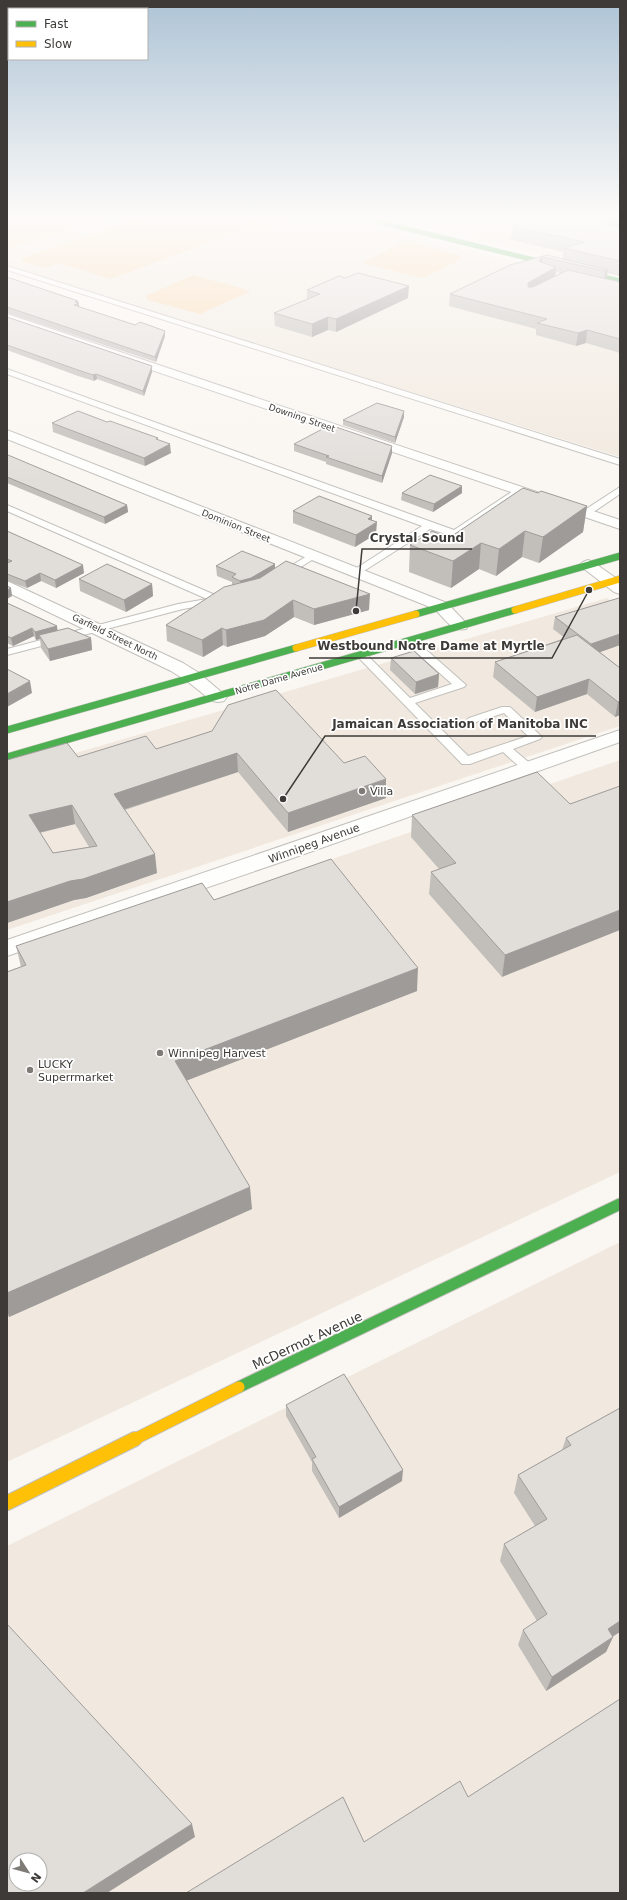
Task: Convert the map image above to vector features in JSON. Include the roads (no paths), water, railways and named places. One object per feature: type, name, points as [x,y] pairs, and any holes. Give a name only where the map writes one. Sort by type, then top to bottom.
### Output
[{"type":"main road","points":[[7,730],[620,556]]},
{"type":"main road","name":"Notre Dame Avenue","points":[[7,757],[218,697],[460,625],[617,583]]},
{"type":"main road","name":"McDermot Avenue","points":[[7,1503],[247,1383],[620,1204]]},
{"type":"street","name":"Downing Street","points":[[7,317],[518,491],[620,524]]},
{"type":"street","name":"Dominion Street","points":[[7,434],[441,606],[460,625]]},
{"type":"street","points":[[588,565],[617,583]]},
{"type":"street","name":"Garfield Street North","points":[[7,586],[177,667],[193,677],[218,697]]},
{"type":"street","name":"Winnipeg Avenue","points":[[7,948],[286,853],[620,736]]},
{"type":"lane","points":[[126,306],[620,462]]},
{"type":"lane","points":[[7,371],[455,534],[518,491]]},
{"type":"lane","points":[[586,513],[620,490]]},
{"type":"lane","points":[[7,508],[222,600],[182,606],[7,652]]},
{"type":"lane","points":[[356,573],[429,525]]},
{"type":"lane","points":[[273,580],[312,556]]},
{"type":"lane","points":[[408,702],[460,685],[410,641]]},
{"type":"lane","points":[[361,655],[466,761],[536,737],[506,709],[473,720]]},
{"type":"lane","points":[[505,748],[528,768]]},
{"type":"place","name":"Westbound Notre Dame at Myrtle","points":[[589,590]]},
{"type":"place","name":"Crystal Sound","points":[[356,611]]},
{"type":"place","name":"Villa","points":[[362,791]]},
{"type":"place","name":"Jamaican Association of Manitoba INC","points":[[283,799]]},
{"type":"place","name":"Winnipeg Harvest","points":[[160,1053]]},
{"type":"place","name":"LUCKY Superrmarket","points":[[30,1070]]}]
